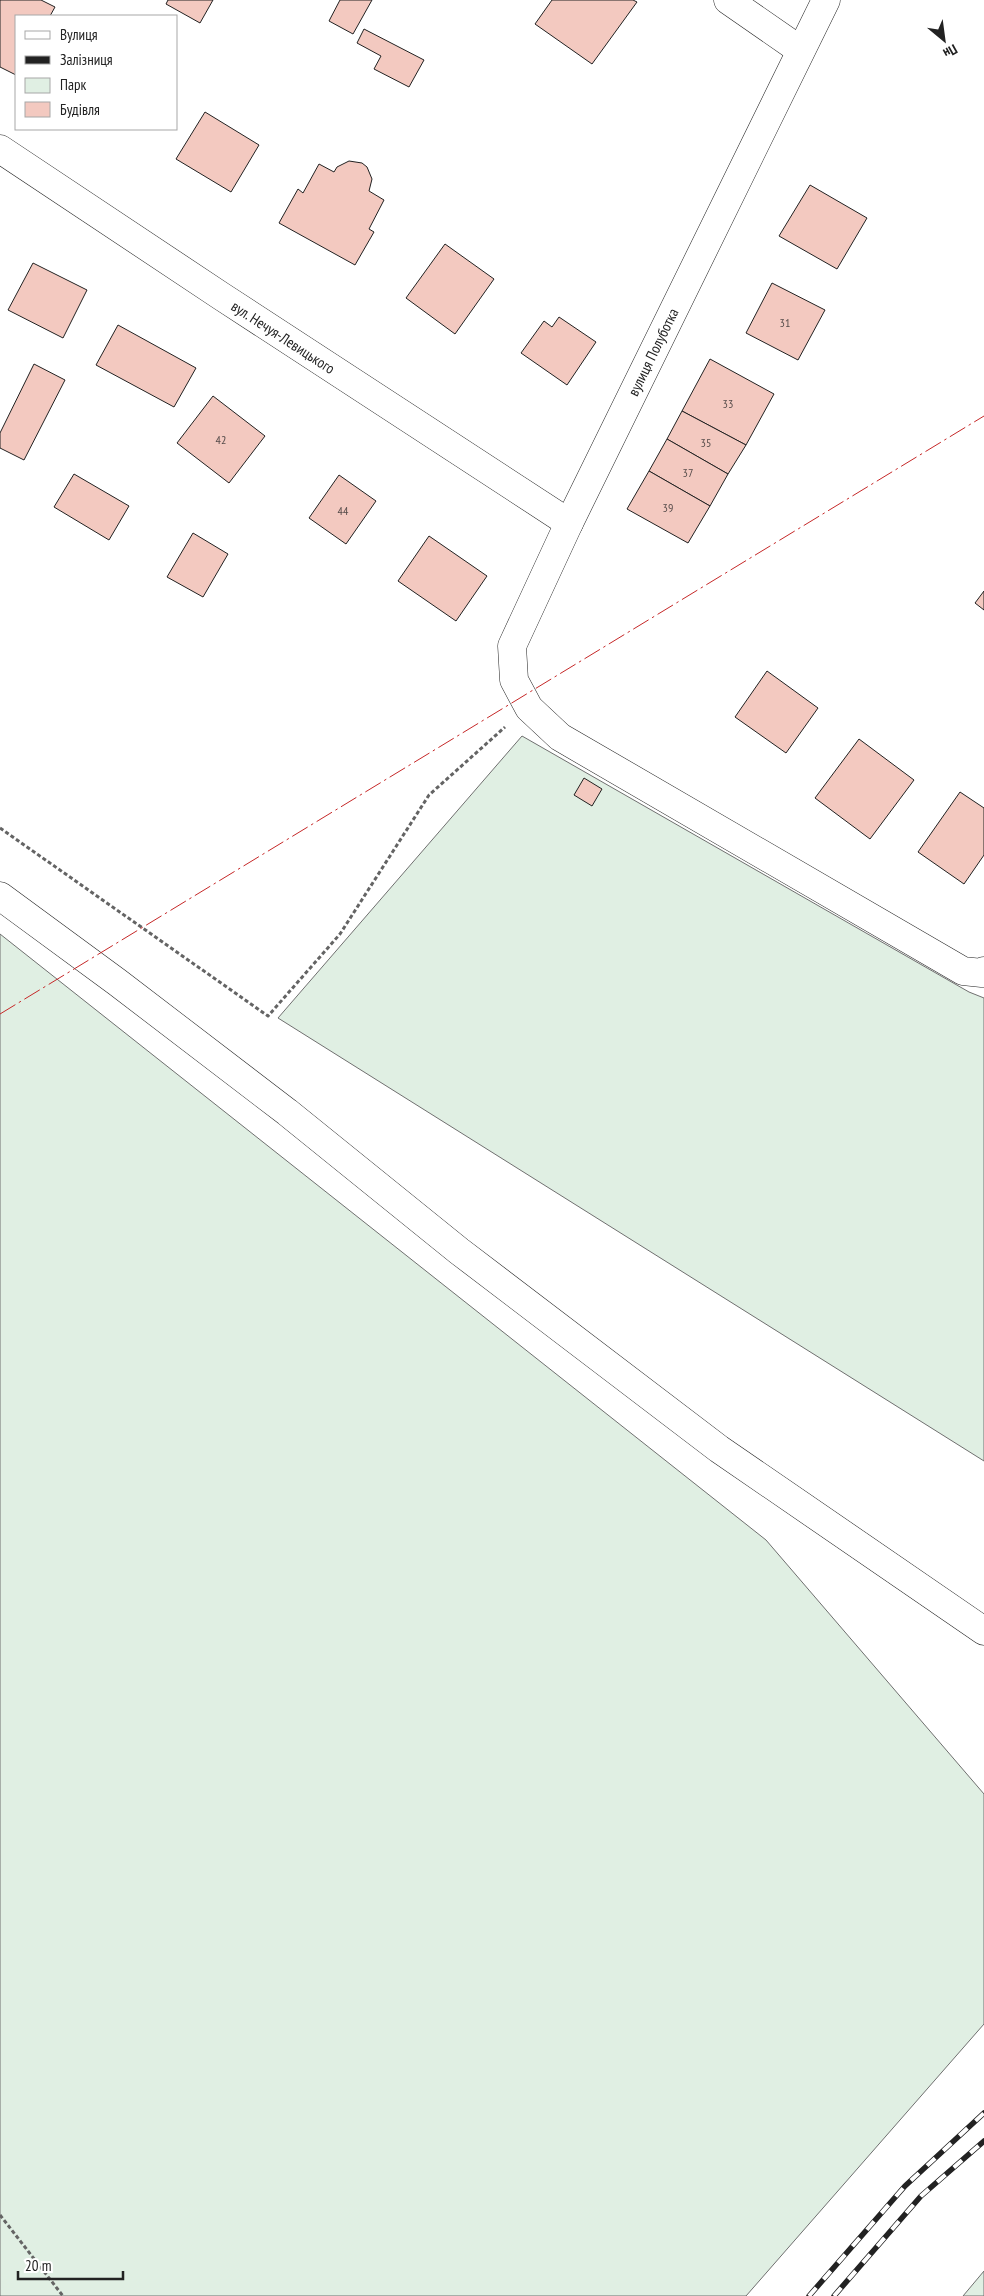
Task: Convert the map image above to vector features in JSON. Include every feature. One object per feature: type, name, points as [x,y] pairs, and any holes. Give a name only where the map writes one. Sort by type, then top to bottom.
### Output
[{"type":"main road","points":[[728,0],[800,50]]},
{"type":"main road","name":"вулиця Полуботка","points":[[826,0],[569,523],[512,646],[514,680],[529,708],[560,737],[963,971],[983,972]]},
{"type":"main road","name":"вул. Нечуя-Левицького","points":[[0,149],[212,291],[569,523]]},
{"type":"main road","points":[[0,896],[287,1112],[459,1251],[719,1450],[984,1631]]},
{"type":"path","points":[[0,828],[268,1016],[340,934],[429,795],[529,708]]},
{"type":"path","points":[[0,2215],[63,2296]]},
{"type":"green space","points":[[522,736],[969,992],[984,998],[984,1461],[278,1018]]},
{"type":"green space","points":[[0,934],[766,1540],[984,1794],[984,2024],[746,2296],[0,2296]]},
{"type":"green space","points":[[984,2271],[984,2296],[963,2296]]},
{"type":"building","points":[[0,0],[41,0],[55,7],[51,15],[15,15],[15,74],[0,67]]},
{"type":"building","points":[[168,0],[213,0],[200,23],[166,4]]},
{"type":"building","points":[[340,0],[372,0],[353,34],[329,21]]},
{"type":"building","points":[[552,0],[633,0],[637,2],[592,64],[535,24]]},
{"type":"building","points":[[364,29],[424,60],[409,87],[374,69],[381,56],[357,43]]},
{"type":"building","points":[[205,112],[259,145],[231,192],[176,159]]},
{"type":"building","points":[[349,161],[362,163],[367,167],[372,179],[369,191],[384,200],[369,229],[374,232],[355,265],[279,223],[298,189],[303,193],[319,164],[334,172],[337,167]]},
{"type":"building","points":[[810,185],[867,218],[837,269],[779,236]]},
{"type":"building","points":[[445,244],[494,279],[455,334],[406,298]]},
{"type":"building","points":[[33,263],[87,290],[63,338],[8,310]]},
{"type":"building","points":[[772,283],[825,310],[798,360],[746,333]]},
{"type":"building","points":[[559,317],[596,342],[567,385],[521,353],[544,321],[552,327]]},
{"type":"building","points":[[118,325],[196,368],[174,407],[96,365]]},
{"type":"building","points":[[710,359],[774,394],[746,445],[682,411]]},
{"type":"building","points":[[34,364],[65,380],[24,460],[0,448],[0,433]]},
{"type":"building","points":[[213,396],[265,436],[229,483],[177,443]]},
{"type":"building","points":[[682,411],[746,445],[728,474],[667,439]]},
{"type":"building","points":[[667,439],[728,474],[710,506],[649,471]]},
{"type":"building","points":[[649,471],[710,506],[688,543],[627,509]]},
{"type":"building","points":[[74,474],[129,506],[109,540],[54,507]]},
{"type":"building","points":[[339,475],[376,501],[346,544],[309,518]]},
{"type":"building","points":[[193,533],[228,554],[203,597],[167,577]]},
{"type":"building","points":[[429,536],[487,576],[456,621],[398,581]]},
{"type":"building","points":[[984,591],[984,610],[975,603]]},
{"type":"building","points":[[767,671],[818,708],[786,753],[735,717]]},
{"type":"building","points":[[859,739],[914,780],[870,839],[815,798]]},
{"type":"building","points":[[584,778],[602,789],[592,806],[574,795]]},
{"type":"building","points":[[960,792],[984,808],[984,855],[964,884],[918,852]]},
{"type":"railway","points":[[809,2296],[905,2186],[984,2113]]},
{"type":"railway","points":[[834,2296],[921,2196],[984,2141]]},
{"type":"power","points":[[0,1014],[984,416]]}]
